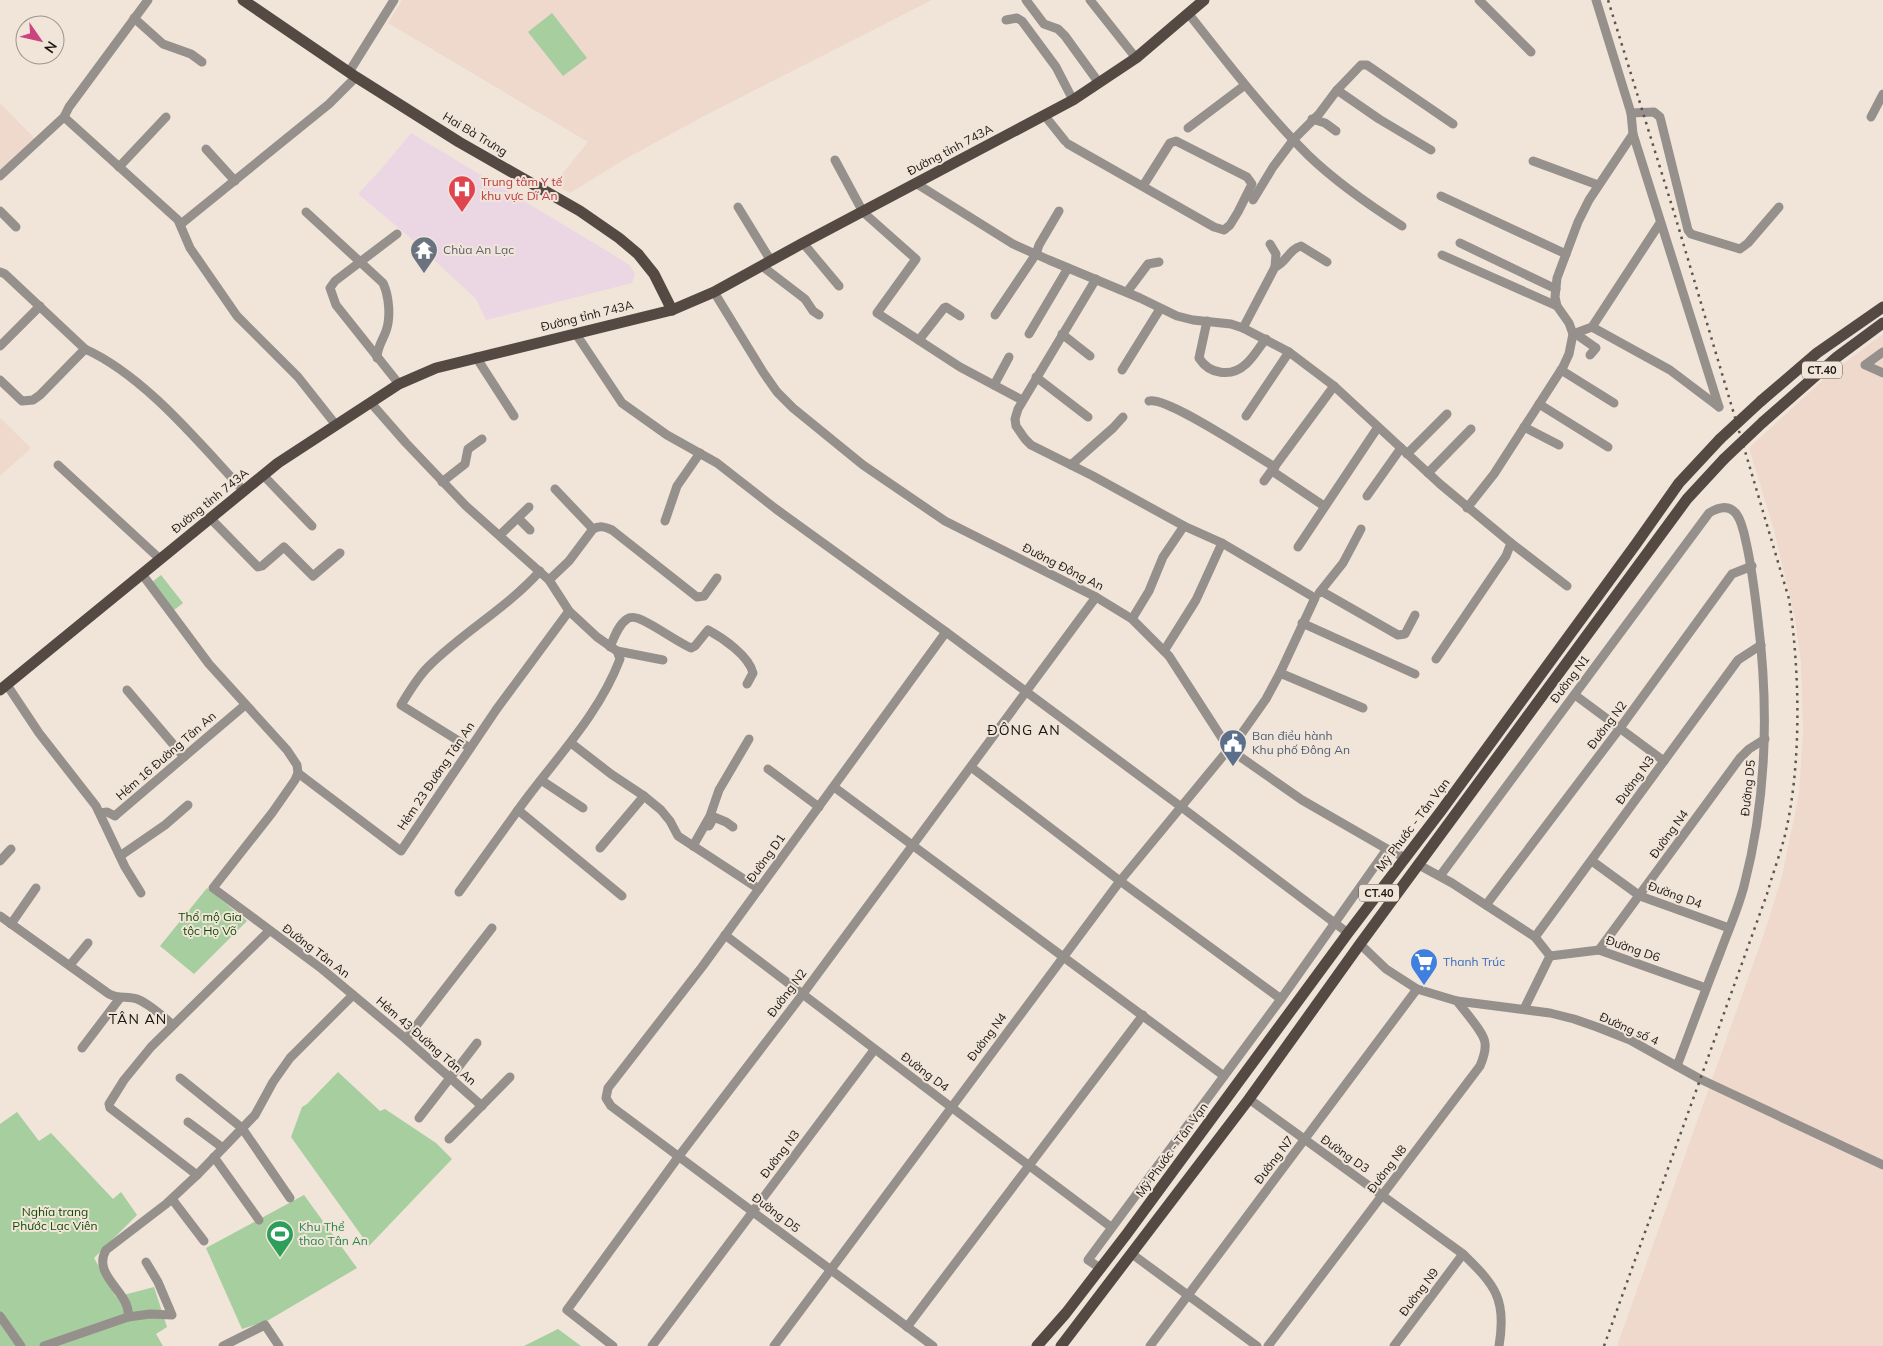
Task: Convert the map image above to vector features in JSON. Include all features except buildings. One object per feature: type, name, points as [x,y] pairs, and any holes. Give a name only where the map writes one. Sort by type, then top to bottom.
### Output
[{"type":"main road","name":"Hai Bà Trưng","points":[[243,0],[459,142],[580,211],[619,238],[638,254],[654,274],[672,310]]},
{"type":"main road","name":"Đường tỉnh 743A","points":[[3,688],[289,455],[399,384],[436,368],[476,357],[672,310],[714,292],[1073,100],[1136,58],[1204,0]]},
{"type":"main road","name":"Mỹ Phước - Tân Vạn","points":[[1037,1346],[1066,1313],[1348,933],[1406,858],[1636,544],[1679,482],[1761,401],[1817,353],[1883,307]]},
{"type":"main road","name":"CT.40","points":[[1061,1346],[1249,1099],[1522,721],[1648,554],[1687,499],[1724,459],[1764,422],[1837,357],[1883,323]]},
{"type":"main road","points":[[1348,933],[1360,944]]},
{"type":"street","points":[[0,176],[64,117],[148,0]]},
{"type":"street","points":[[181,224],[329,104],[353,74],[394,0]]},
{"type":"street","points":[[1026,0],[1044,24],[1058,29],[1099,83]]},
{"type":"street","points":[[1090,0],[1136,58]]},
{"type":"street","points":[[1479,0],[1531,52]]},
{"type":"street","points":[[1592,327],[1670,370],[1719,407],[1632,134],[1631,113],[1596,0]]},
{"type":"street","points":[[1188,13],[1245,85],[1309,155],[1368,204],[1402,226]]},
{"type":"street","points":[[134,18],[164,44],[191,54],[202,62]]},
{"type":"street","points":[[1006,20],[1017,18],[1022,21],[1056,67],[1073,100]]},
{"type":"street","points":[[1252,200],[1273,167],[1294,140],[1361,65],[1367,65],[1453,124]]},
{"type":"street","points":[[1188,128],[1245,85]]},
{"type":"street","points":[[1337,90],[1379,119],[1431,150]]},
{"type":"street","points":[[1871,117],[1883,94]]},
{"type":"street","points":[[1631,113],[1654,112],[1660,117],[1688,230],[1691,234],[1740,249],[1748,243],[1779,207]]},
{"type":"street","points":[[1045,116],[1067,142],[1143,186],[1214,227],[1224,230],[1230,225],[1252,184],[1247,177],[1176,141],[1170,143],[1143,186]]},
{"type":"street","points":[[64,117],[181,224],[190,248],[237,316],[298,377],[336,425]]},
{"type":"street","points":[[119,167],[166,117]]},
{"type":"street","points":[[1312,119],[1325,123],[1336,130]]},
{"type":"street","points":[[1557,306],[1557,278],[1578,222],[1598,185],[1632,134]]},
{"type":"street","points":[[206,150],[235,181]]},
{"type":"street","points":[[835,160],[863,212],[916,259],[876,313],[960,367],[1022,400]]},
{"type":"street","points":[[1533,161],[1598,185]]},
{"type":"street","points":[[917,184],[1013,244],[1127,292],[1177,316],[1231,324],[1244,328],[1289,352],[1334,386],[1467,508],[1567,586]]},
{"type":"street","points":[[1441,196],[1566,254]]},
{"type":"street","points":[[738,207],[767,264],[807,301],[813,311],[819,315]]},
{"type":"street","points":[[0,210],[16,227]]},
{"type":"street","points":[[995,315],[1036,254],[1039,245],[1059,211]]},
{"type":"street","points":[[306,212],[383,283],[388,296],[387,326],[378,347],[377,358]]},
{"type":"street","points":[[1575,334],[1592,327],[1660,223]]},
{"type":"street","points":[[397,234],[335,281],[330,288],[336,305],[399,384]]},
{"type":"street","points":[[803,243],[839,286]]},
{"type":"street","points":[[1460,243],[1556,289]]},
{"type":"street","points":[[1244,328],[1275,267],[1276,254],[1270,244]]},
{"type":"street","points":[[1275,267],[1284,262],[1296,248],[1301,246],[1327,262]]},
{"type":"street","points":[[1442,255],[1557,306],[1575,334],[1596,348],[1590,355]]},
{"type":"street","points":[[1127,292],[1148,264],[1159,262]]},
{"type":"street","points":[[1029,334],[1068,268]]},
{"type":"street","points":[[0,272],[5,274],[85,349],[96,354],[144,389],[164,407],[244,491]]},
{"type":"street","points":[[1096,279],[1022,400],[1015,419],[1016,426],[1024,439],[1044,453],[1070,464],[1184,526],[1222,543],[1315,598]]},
{"type":"street","name":"Đường Đông An","points":[[714,292],[762,372],[777,392],[793,408],[863,466],[945,521],[1096,598],[1132,619],[1164,651],[1228,749],[1302,800],[1406,858]]},
{"type":"street","points":[[0,346],[40,306]]},
{"type":"street","points":[[919,340],[944,308],[946,307],[960,316]]},
{"type":"street","points":[[1122,370],[1160,309]]},
{"type":"street","points":[[1207,321],[1199,358],[1203,365],[1218,372],[1227,374],[1246,365],[1266,339]]},
{"type":"street","points":[[576,334],[622,403],[668,435],[717,463],[776,509],[1026,691],[1348,933]]},
{"type":"street","points":[[1062,334],[1090,356]]},
{"type":"street","points":[[1467,508],[1494,474],[1561,370],[1569,354],[1575,334]]},
{"type":"street","points":[[0,380],[22,401],[33,400],[85,349]]},
{"type":"street","points":[[1246,416],[1289,352]]},
{"type":"street","points":[[1883,352],[1865,364],[1883,374]]},
{"type":"street","points":[[476,357],[514,416]]},
{"type":"street","points":[[994,385],[1009,357]]},
{"type":"street","points":[[1561,370],[1614,403]]},
{"type":"street","points":[[1036,376],[1088,417]]},
{"type":"street","points":[[1264,481],[1334,386]]},
{"type":"street","points":[[1148,401],[1158,400],[1190,416],[1274,469],[1324,506]]},
{"type":"street","points":[[370,402],[466,506],[549,580],[569,612],[597,637],[614,649],[663,660]]},
{"type":"street","points":[[1539,404],[1608,447]]},
{"type":"street","points":[[1367,496],[1404,451],[1447,414]]},
{"type":"street","points":[[1070,464],[1113,428],[1123,417]]},
{"type":"street","points":[[1298,547],[1378,427]]},
{"type":"street","points":[[1524,427],[1559,444]]},
{"type":"street","points":[[1428,473],[1471,429]]},
{"type":"street","points":[[442,482],[462,468],[466,461],[468,449],[482,439]]},
{"type":"street","points":[[665,521],[677,486],[700,453]]},
{"type":"street","points":[[58,465],[160,559]]},
{"type":"street","points":[[264,475],[312,526]]},
{"type":"street","points":[[555,490],[593,529]]},
{"type":"street","points":[[500,536],[529,507]]},
{"type":"street","name":"Đường N1","points":[[1440,876],[1710,513],[1717,508],[1727,508]]},
{"type":"street","name":"Đường D5","points":[[1677,1066],[1744,886],[1753,845],[1763,776],[1765,681],[1752,566],[1741,520],[1734,511],[1727,508]]},
{"type":"street","points":[[210,518],[258,567],[262,566],[284,547],[313,576],[340,553]]},
{"type":"street","points":[[518,518],[530,530]]},
{"type":"street","points":[[1132,619],[1149,591],[1163,557],[1184,526]]},
{"type":"street","points":[[549,580],[569,561],[593,529],[597,527],[605,527],[612,530],[697,597],[704,596],[717,578]]},
{"type":"street","name":"Đường N4","points":[[775,1346],[1120,880],[1242,733],[1266,699],[1315,598],[1343,563],[1361,529]]},
{"type":"street","points":[[1436,660],[1506,556],[1511,542]]},
{"type":"street","points":[[1164,651],[1196,600],[1222,543]]},
{"type":"street","name":"Đường N2","points":[[1486,906],[1620,728],[1732,574],[1752,566]]},
{"type":"street","points":[[470,748],[401,705],[428,667],[504,606],[540,571]]},
{"type":"street","points":[[142,574],[208,664],[293,757],[297,765],[298,774]]},
{"type":"street","points":[[1321,591],[1398,635],[1405,634],[1415,616]]},
{"type":"street","name":"Đường N2","points":[[613,1346],[567,1310],[679,1156],[802,995],[1096,598]]},
{"type":"street","name":"Hẻm 23 Đường Tân An","points":[[298,774],[401,851],[470,748],[569,612]]},
{"type":"street","points":[[458,892],[518,810],[571,743],[615,672],[620,659],[614,649],[621,626],[626,620],[632,617],[642,620],[675,641],[691,648],[695,646],[708,630],[729,642],[750,666],[753,673],[747,684]]},
{"type":"street","points":[[1302,623],[1414,674]]},
{"type":"street","name":"Đường D1","points":[[606,1098],[608,1088],[725,935],[946,632]]},
{"type":"street","name":"Đường N3","points":[[1535,937],[1738,660],[1761,645]]},
{"type":"street","points":[[1280,673],[1364,708]]},
{"type":"street","points":[[3,688],[87,793],[100,813],[120,856],[141,893]]},
{"type":"street","points":[[127,690],[184,757]]},
{"type":"street","points":[[1575,695],[1664,761]]},
{"type":"street","name":"Hẻm 16 Đường Tân An","points":[[100,813],[107,812],[114,816],[117,814],[245,705]]},
{"type":"street","points":[[695,847],[710,816],[719,790],[749,739]]},
{"type":"street","name":"Đường N4","points":[[1599,950],[1740,758],[1748,749],[1765,739]]},
{"type":"street","points":[[571,743],[610,774],[644,796],[661,810],[670,821],[678,836],[759,888]]},
{"type":"street","points":[[971,767],[1281,999]]},
{"type":"street","points":[[768,770],[819,807]]},
{"type":"street","name":"Đường Tân An","points":[[128,1317],[129,1314],[124,1301],[106,1273],[102,1257],[109,1247],[172,1199],[223,1148],[259,1109],[273,1082],[290,1058],[353,995],[213,888],[282,800],[298,774]]},
{"type":"street","points":[[542,780],[583,808]]},
{"type":"street","points":[[834,787],[1224,1076]]},
{"type":"street","points":[[600,848],[644,796]]},
{"type":"street","points":[[120,856],[188,805]]},
{"type":"street","points":[[518,810],[622,896]]},
{"type":"street","points":[[695,847],[714,817],[733,827]]},
{"type":"street","points":[[0,861],[11,849]]},
{"type":"street","points":[[1100,1268],[1088,1260],[1281,999],[1387,849]]},
{"type":"street","name":"Đường D4","points":[[1592,861],[1640,896],[1729,928]]},
{"type":"street","points":[[1419,865],[1440,876],[1535,937],[1550,956],[1524,1009]]},
{"type":"street","points":[[11,924],[36,888]]},
{"type":"street","points":[[0,916],[109,994],[145,1003],[173,1025]]},
{"type":"street","points":[[406,1039],[492,928]]},
{"type":"street","points":[[197,1175],[109,1106],[117,1089],[135,1065],[173,1025],[270,931]]},
{"type":"street","name":"Đường D4","points":[[725,935],[874,1050],[1111,1227]]},
{"type":"street","points":[[70,966],[88,943]]},
{"type":"street","name":"Đường số 4","points":[[1360,944],[1386,969],[1417,989],[1457,1001],[1524,1009],[1574,1019],[1597,1027],[1630,1040],[1700,1079],[1883,1165]]},
{"type":"street","name":"Đường D6","points":[[1550,956],[1599,950],[1706,988]]},
{"type":"street","name":"Đường N7","points":[[1150,1346],[1417,989]]},
{"type":"street","name":"Hẻm 43 Đường Tân An","points":[[353,995],[482,1106]]},
{"type":"street","points":[[82,1048],[120,998]]},
{"type":"street","name":"Đường N8","points":[[1268,1346],[1480,1066],[1485,1053],[1486,1042],[1457,1001]]},
{"type":"street","points":[[907,1327],[1143,1015]]},
{"type":"street","points":[[419,1118],[477,1043]]},
{"type":"street","name":"Đường N3","points":[[652,1346],[874,1050]]},
{"type":"street","points":[[449,1139],[510,1077]]},
{"type":"street","points":[[180,1078],[242,1128],[290,1198]]},
{"type":"street","name":"Đường D5","points":[[606,1098],[611,1106],[933,1346]]},
{"type":"street","name":"Đường D3","points":[[1249,1099],[1463,1254],[1487,1278],[1494,1288],[1500,1304],[1502,1322],[1499,1346]]},
{"type":"street","points":[[188,1122],[223,1148]]},
{"type":"street","points":[[214,1157],[258,1220]]},
{"type":"street","points":[[172,1199],[204,1241]]},
{"type":"street","points":[[1132,1254],[1257,1346]]},
{"type":"street","name":"Đường N9","points":[[1394,1346],[1463,1254]]},
{"type":"street","points":[[44,1346],[128,1317],[172,1314],[163,1292],[146,1262]]},
{"type":"street","points":[[0,1316],[22,1346]]},
{"type":"street","points":[[223,1346],[265,1324],[279,1346]]},
{"type":"shaded area","points":[[402,0],[932,0],[706,115],[625,159],[570,193],[554,184],[588,142],[388,23]]},
{"type":"shaded area","points":[[0,103],[36,140],[0,177]]},
{"type":"shaded area","name":"Trung tâm Y tế khu vực Dĩ An","points":[[411,133],[629,265],[635,274],[632,283],[486,320],[476,299],[408,236],[358,194]]},
{"type":"shaded area","points":[[1883,334],[1883,1346],[1617,1346],[1766,928],[1782,876],[1799,794],[1803,732],[1801,663],[1795,618],[1774,530],[1749,448],[1828,375]]},
{"type":"shaded area","points":[[0,418],[31,448],[0,476]]},
{"type":"green space","points":[[552,13],[587,58],[563,76],[528,32]]},
{"type":"green space","points":[[161,575],[183,603],[174,610],[152,582]]},
{"type":"green space","name":"Thổ mộ Gia tộc Họ Võ","points":[[207,888],[247,921],[194,974],[160,946]]},
{"type":"green space","points":[[338,1072],[380,1111],[385,1109],[436,1143],[452,1159],[369,1246],[291,1137],[302,1107]]},
{"type":"green space","name":"Nghĩa trang Phước Lạc Viên","points":[[17,1112],[39,1141],[51,1133],[113,1199],[121,1192],[137,1215],[94,1258],[116,1297],[154,1287],[167,1327],[156,1334],[163,1346],[0,1346],[0,1124]]},
{"type":"green space","name":"Khu Thể thao Tân An","points":[[304,1195],[357,1268],[267,1321],[242,1329],[206,1248]]},
{"type":"green space","points":[[558,1329],[581,1346],[524,1346]]},
{"type":"railway","points":[[1604,1346],[1767,894],[1780,853],[1790,811],[1794,782],[1797,719],[1795,657],[1789,599],[1676,219],[1608,0]]},
{"type":"place","name":"Trung tâm Y tế khu vực Dĩ An","points":[[462,213]]},
{"type":"place","name":"Chùa An Lạc","points":[[424,274]]},
{"type":"place","name":"Ban điều hành Khu phố Đông An","points":[[1233,767]]},
{"type":"place","name":"Thanh Trúc","points":[[1424,986]]},
{"type":"place","name":"Khu Thể thao Tân An","points":[[280,1258]]},
{"type":"district","name":"ĐÔNG AN","points":[[1024,730]]},
{"type":"district","name":"TÂN AN","points":[[138,1019]]}]
